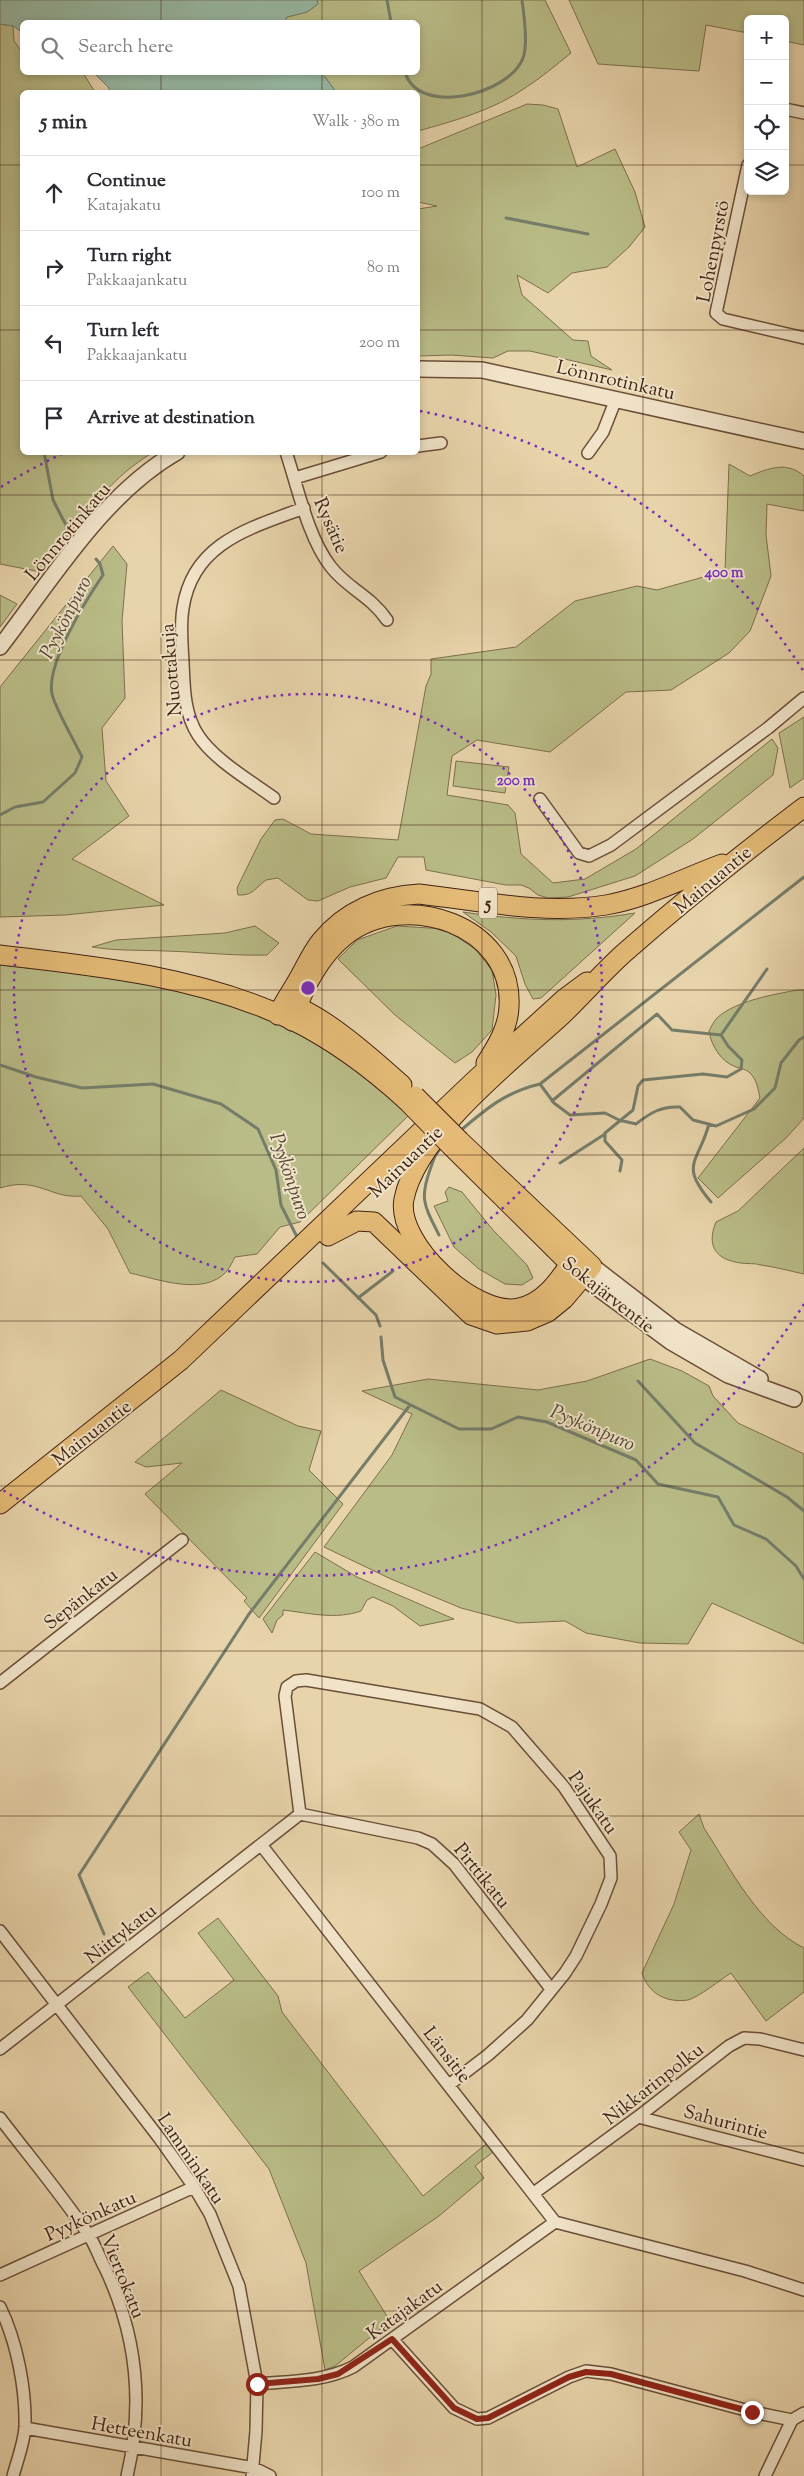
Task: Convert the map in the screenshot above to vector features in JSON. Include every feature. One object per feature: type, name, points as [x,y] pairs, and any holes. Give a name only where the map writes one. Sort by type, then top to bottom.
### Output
[{"type":"main road","name":"Mainuantie","points":[[182,1360],[201,1349],[328,1236],[623,955],[733,860],[804,807]]},
{"type":"main road","name":"5","points":[[288,1011],[320,941],[363,906],[371,903],[402,895],[419,894],[522,908],[606,905],[660,889],[733,860]]},
{"type":"main road","points":[[288,1011],[330,952],[347,934],[362,926],[389,916],[418,914],[456,924],[476,938],[498,960],[507,982],[509,995],[507,1021],[503,1033],[474,1081]]},
{"type":"main road","name":"Sokajärventie","points":[[0,955],[180,982],[243,1001],[288,1011],[411,1098],[582,1266]]},
{"type":"main road","name":"Mainuantie","points":[[0,1504],[182,1360],[474,1081],[564,999],[623,955]]},
{"type":"main road","name":"5","points":[[454,1114],[418,1164],[409,1182],[403,1201],[404,1218],[409,1232],[419,1247],[460,1289],[477,1300],[497,1308],[519,1308],[542,1298],[582,1266]]},
{"type":"main road","points":[[328,1236],[357,1221],[374,1222],[471,1315],[497,1324],[527,1321],[548,1312],[582,1266]]},
{"type":"street","points":[[789,110],[804,113]]},
{"type":"street","name":"Lohenpyrstö","points":[[744,183],[716,312],[723,319],[804,338]]},
{"type":"street","name":"Lönnrotinkatu","points":[[420,369],[482,370],[804,441]]},
{"type":"street","points":[[588,453],[603,432],[616,399]]},
{"type":"street","points":[[420,446],[441,443]]},
{"type":"street","name":"Lönnrotinkatu","points":[[0,646],[95,524],[133,485],[173,455]]},
{"type":"street","name":"Rysätie","points":[[287,455],[318,544],[332,568],[365,594],[378,607],[387,620]]},
{"type":"street","points":[[295,478],[371,455]]},
{"type":"street","name":"Nuottakuja","points":[[274,798],[223,760],[198,736],[187,706],[181,622],[186,594],[195,573],[214,551],[232,536],[304,508]]},
{"type":"street","points":[[540,799],[579,853],[589,856],[619,839],[768,728],[804,698]]},
{"type":"street","name":"Sokajärventie","points":[[582,1266],[671,1342],[728,1375],[799,1402]]},
{"type":"street","name":"Sepänkatu","points":[[0,1683],[182,1540]]},
{"type":"street","name":"Pajukatu","points":[[300,1814],[286,1706],[287,1686],[296,1681],[306,1680],[480,1709],[512,1727],[564,1787],[610,1856],[611,1878],[601,1904],[576,1956],[527,2020],[488,2055],[450,2084]]},
{"type":"street","points":[[262,1846],[300,1814]]},
{"type":"street","name":"Pirttikatu","points":[[300,1814],[418,1838],[432,1844],[454,1864],[551,1989]]},
{"type":"street","name":"Niittykatu","points":[[0,2049],[262,1846]]},
{"type":"street","name":"Länsitie","points":[[262,1846],[450,2084],[555,2222]]},
{"type":"street","name":"Lamminkatu","points":[[0,1930],[160,2139],[194,2187],[210,2214],[239,2286],[257,2384],[253,2472]]},
{"type":"street","name":"Nikkarinpolku","points":[[534,2193],[638,2117],[729,2046],[744,2038],[760,2039],[804,2050]]},
{"type":"street","name":"Sahurintie","points":[[638,2117],[804,2160]]},
{"type":"street","name":"Viertokatu","points":[[0,2118],[89,2235],[110,2280],[126,2322],[135,2361],[137,2413],[127,2476]]},
{"type":"street","name":"Pyykönkatu","points":[[0,2274],[194,2187]]},
{"type":"street","points":[[555,2222],[745,2271],[804,2290]]},
{"type":"street","name":"Katajakatu","points":[[257,2384],[318,2379],[338,2374],[392,2339],[555,2222]]},
{"type":"street","points":[[0,2307],[6,2319],[19,2372],[25,2428],[13,2476]]},
{"type":"street","points":[[392,2339],[454,2408],[477,2419],[488,2418],[569,2377],[586,2372],[611,2374],[752,2412],[792,2420]]},
{"type":"street","points":[[765,2476],[792,2420],[804,2413]]},
{"type":"street","name":"Hetteenkatu","points":[[25,2428],[133,2447],[270,2476]]},
{"type":"green space","points":[[317,0],[545,0],[571,53],[537,80],[500,103],[460,119],[420,130],[420,90],[335,90],[323,75],[420,75],[420,20],[285,20],[287,17],[307,12],[318,4]]},
{"type":"green space","points":[[569,0],[804,0],[804,45],[789,42],[789,15],[744,15],[744,32],[706,25],[699,71],[598,64]]},
{"type":"green space","points":[[0,24],[13,26],[14,41],[20,49],[20,75],[84,75],[94,90],[20,90],[20,455],[149,455],[119,478],[91,507],[41,572],[0,564]]},
{"type":"green space","points":[[527,104],[543,105],[558,109],[577,167],[615,149],[635,192],[645,227],[629,247],[607,267],[572,273],[548,293],[517,275],[522,295],[573,340],[588,341],[591,356],[612,370],[530,351],[508,351],[493,358],[451,355],[420,356],[420,209],[437,206],[420,202],[420,148]]},
{"type":"green space","points":[[729,464],[750,476],[778,467],[784,467],[798,471],[804,476],[804,511],[767,504],[766,535],[771,576],[750,631],[729,653],[671,690],[626,692],[550,752],[477,740],[452,756],[447,795],[508,805],[515,813],[521,854],[553,883],[585,879],[636,849],[772,739],[778,748],[773,775],[693,839],[635,876],[568,897],[548,898],[538,895],[521,885],[506,885],[426,870],[424,857],[398,857],[386,878],[350,887],[318,901],[308,900],[278,878],[266,880],[251,893],[238,895],[237,888],[261,839],[275,820],[283,819],[311,834],[398,840],[426,686],[431,674],[431,659],[516,647],[575,601],[637,586],[657,590],[725,571]]},
{"type":"green space","points":[[113,546],[127,564],[122,621],[125,698],[102,728],[106,781],[129,816],[72,859],[164,905],[65,915],[0,917],[0,687]]},
{"type":"green space","points":[[0,595],[17,604],[0,627]]},
{"type":"green space","points":[[804,717],[804,778],[790,788],[779,733]]},
{"type":"green space","points":[[456,761],[509,767],[505,793],[453,786]]},
{"type":"green space","points":[[463,912],[549,920],[635,913],[541,998],[533,999],[525,984],[516,956],[491,932]]},
{"type":"green space","points":[[255,926],[279,943],[267,955],[120,950],[92,947],[116,940],[225,933]]},
{"type":"green space","points":[[397,926],[445,929],[475,949],[492,970],[496,995],[492,1030],[472,1052],[455,1063],[395,1015],[338,959],[357,940]]},
{"type":"green space","points":[[0,965],[110,978],[166,988],[221,1002],[274,1020],[323,1044],[368,1076],[408,1116],[300,1222],[280,1227],[257,1254],[235,1257],[227,1271],[217,1279],[194,1285],[167,1282],[130,1273],[108,1229],[81,1196],[70,1196],[24,1185],[0,1188]]},
{"type":"green space","points":[[804,990],[804,1118],[786,1138],[718,1198],[698,1178],[760,1098],[757,1085],[750,1073],[731,1065],[721,1057],[714,1047],[709,1031],[717,1018],[734,1007],[756,999]]},
{"type":"green space","points":[[804,1148],[804,1274],[759,1264],[732,1261],[719,1255],[715,1250],[712,1238],[716,1222],[738,1211]]},
{"type":"green space","points":[[449,1187],[462,1192],[493,1230],[527,1265],[533,1278],[522,1285],[505,1284],[479,1269],[454,1247],[434,1206],[448,1201],[445,1192]]},
{"type":"green space","points":[[650,1359],[682,1371],[709,1386],[713,1396],[738,1423],[804,1454],[804,1644],[712,1603],[688,1644],[640,1643],[586,1633],[565,1621],[518,1623],[461,1608],[391,1579],[324,1547],[392,1455],[412,1414],[362,1391],[428,1379],[538,1390],[587,1381]]},
{"type":"green space","points":[[221,1390],[298,1426],[321,1431],[309,1470],[343,1504],[259,1618],[244,1601],[247,1598],[145,1494],[182,1463],[146,1467],[135,1462]]},
{"type":"green space","points":[[315,1552],[357,1577],[454,1619],[420,1626],[393,1606],[373,1597],[367,1600],[361,1611],[351,1614],[322,1615],[283,1610],[283,1615],[277,1620],[272,1633],[263,1619]]},
{"type":"green space","points":[[699,1814],[704,1828],[724,1861],[759,1911],[773,1926],[804,1948],[804,1992],[766,2021],[731,1973],[698,1996],[680,2001],[659,1996],[649,1986],[642,1973],[674,1904],[691,1850],[679,1832]]},
{"type":"green space","points":[[218,1918],[278,1996],[282,2012],[423,2196],[486,2144],[493,2152],[475,2166],[484,2178],[439,2216],[359,2271],[390,2321],[335,2366],[325,2370],[306,2263],[269,2169],[128,1987],[148,1972],[185,2018],[234,1980],[198,1933]]},
{"type":"shaded area","points":[[0,0],[317,0],[318,4],[307,12],[287,17],[285,20],[20,20],[20,31],[13,26],[0,24]]},
{"type":"shaded area","points":[[96,75],[323,75],[335,90],[109,90]]},
{"type":"waterway","points":[[387,0],[391,20]]},
{"type":"waterway","points":[[420,90],[427,94],[444,97],[464,96],[483,91],[500,82],[514,71],[523,58],[524,52],[525,21],[522,0]]},
{"type":"waterway","points":[[407,75],[413,86],[420,90]]},
{"type":"waterway","points":[[506,218],[588,234]]},
{"type":"waterway","name":"Pyykönpuro","points":[[45,455],[53,500],[69,531]]},
{"type":"waterway","name":"Pyykönpuro","points":[[0,815],[15,807],[43,802],[75,773],[82,757],[54,700],[52,681],[55,666],[69,633],[103,575],[100,564],[96,559]]},
{"type":"waterway","points":[[460,1131],[507,1096],[540,1084],[804,877]]},
{"type":"waterway","points":[[552,1101],[657,1014],[672,1030],[721,1035],[767,969]]},
{"type":"waterway","points":[[620,1171],[622,1160],[605,1141],[605,1133],[633,1110],[638,1086],[643,1080],[703,1074],[727,1077],[741,1069],[742,1060],[728,1046],[721,1035]]},
{"type":"waterway","points":[[540,1084],[554,1103],[570,1115],[605,1113],[619,1120],[636,1124],[656,1111],[680,1107],[693,1120],[716,1126],[754,1109],[775,1088],[781,1063],[799,1040],[804,1037]]},
{"type":"waterway","name":"Pyykönpuro","points":[[0,1065],[36,1077],[82,1088],[153,1084],[221,1104],[258,1129],[276,1170],[281,1205],[296,1235]]},
{"type":"waterway","points":[[709,1124],[696,1156],[693,1171],[701,1189],[711,1202]]},
{"type":"waterway","points":[[560,1163],[605,1134]]},
{"type":"waterway","points":[[439,1235],[427,1209],[424,1195],[433,1161],[443,1146]]},
{"type":"waterway","name":"Pyykönpuro","points":[[323,1263],[376,1315],[380,1326]]},
{"type":"waterway","points":[[358,1298],[393,1271]]},
{"type":"waterway","name":"Pyykönpuro","points":[[381,1337],[383,1360],[395,1397],[459,1429],[491,1429],[518,1417],[547,1422],[636,1460],[658,1484],[718,1497],[734,1525],[766,1539],[796,1566],[804,1579]]},
{"type":"waterway","points":[[638,1381],[695,1443],[787,1497],[804,1511]]},
{"type":"waterway","points":[[104,1934],[79,1875],[249,1614],[410,1405]]},
{"type":"route","points":[[257,2384],[318,2379],[338,2374],[353,2367],[392,2339],[454,2408],[477,2419],[488,2418],[569,2377],[586,2372],[611,2374],[752,2412]]}]
